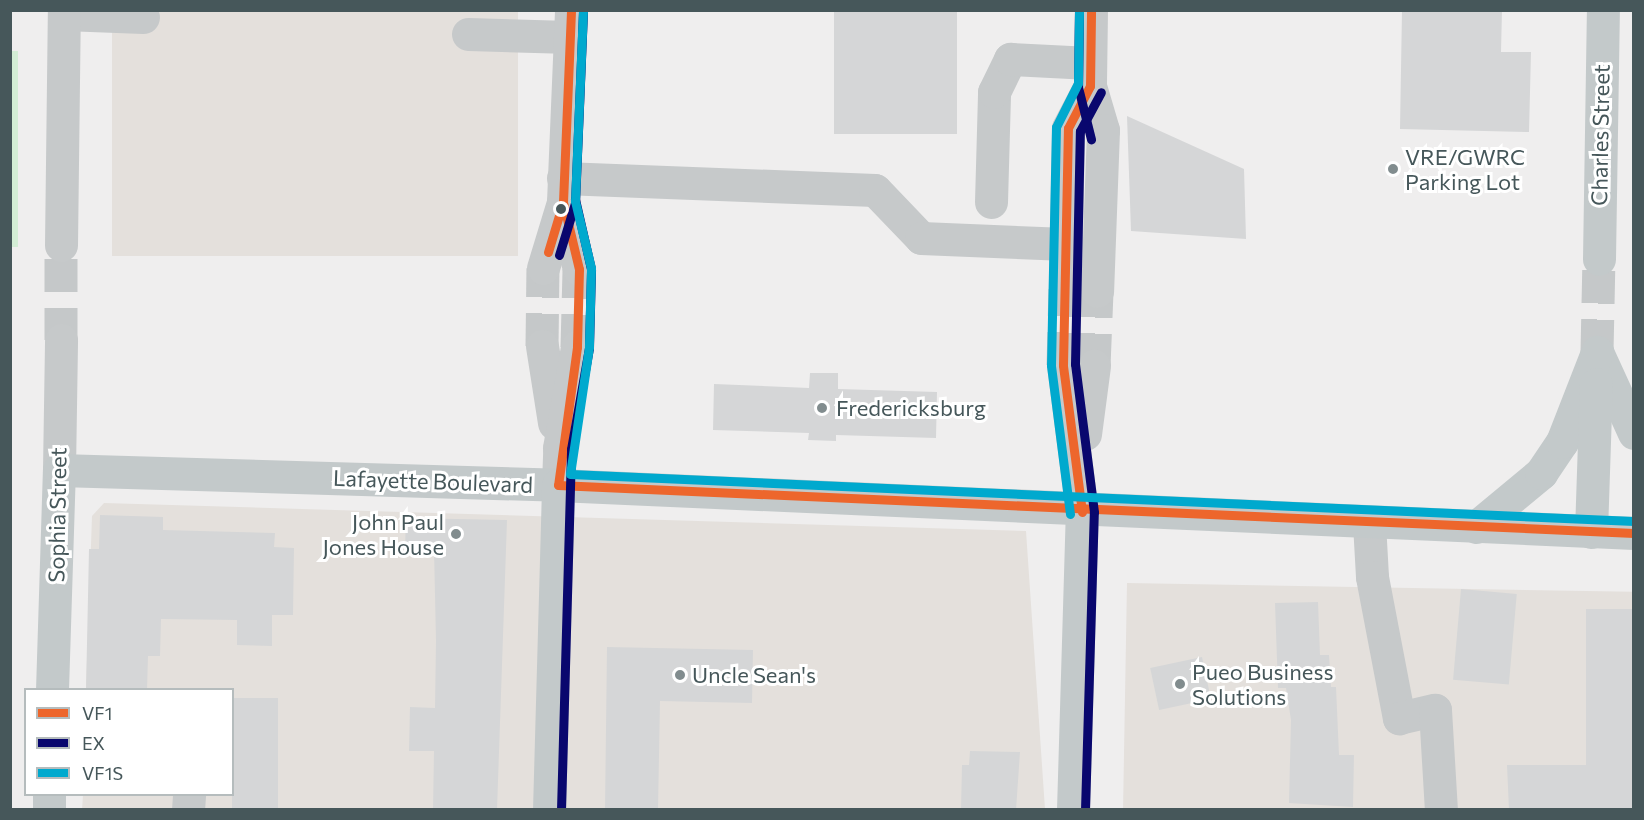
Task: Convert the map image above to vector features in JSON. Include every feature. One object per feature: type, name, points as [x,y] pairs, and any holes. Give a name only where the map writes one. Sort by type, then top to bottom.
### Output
[{"type":"main road","name":"Charles Street","points":[[1599,259],[1603,10]]},
{"type":"main road","points":[[1597,352],[1626,394],[1634,433]]},
{"type":"main road","points":[[1476,527],[1541,473],[1568,433],[1597,352]]},
{"type":"main road","points":[[1591,532],[1597,352]]},
{"type":"main road","name":"Lafayette Boulevard","points":[[59,470],[558,485],[1083,512],[1634,533]]},
{"type":"main road","name":"Sophia Street","points":[[52,688],[59,470]]},
{"type":"main road","points":[[549,810],[558,485]]},
{"type":"main road","points":[[1073,810],[1083,512]]},
{"type":"street","points":[[1090,10],[1090,75],[1103,130],[1097,291]]},
{"type":"street","points":[[61,245],[64,12],[143,17]]},
{"type":"street","points":[[468,34],[570,24],[563,190],[543,268]]},
{"type":"street","points":[[991,202],[994,92],[1010,59],[1090,75]]},
{"type":"street","points":[[1065,289],[1068,128],[1090,75]]},
{"type":"street","points":[[563,190],[875,190],[921,238],[1065,244]]},
{"type":"street","points":[[563,190],[579,269]]},
{"type":"street","name":"Sophia Street","points":[[59,470],[61,340]]},
{"type":"street","points":[[542,346],[558,448],[558,485]]},
{"type":"street","points":[[558,448],[577,347]]},
{"type":"street","points":[[1078,365],[1083,512]]},
{"type":"street","points":[[1369,523],[1372,577],[1399,718],[1435,710],[1441,810]]},
{"type":"shaded area","points":[[112,11],[518,11],[518,256],[112,256]]},
{"type":"shaded area","points":[[104,503],[1026,531],[1045,809],[82,810],[83,796],[234,796],[234,688],[86,688],[92,516]]},
{"type":"shaded area","points":[[1127,583],[1633,592],[1629,810],[1123,810]]},
{"type":"green space","points":[[11,51],[18,51],[18,247],[11,247]]},
{"type":"building","points":[[834,10],[957,10],[957,134],[834,134]]},
{"type":"building","points":[[1402,10],[1502,10],[1501,52],[1531,52],[1529,132],[1400,129]]},
{"type":"building","points":[[1127,116],[1244,169],[1246,239],[1131,231]]},
{"type":"building","points":[[810,373],[838,373],[838,389],[937,392],[936,438],[836,435],[836,441],[808,440],[809,433],[713,430],[714,384],[809,388]]},
{"type":"building","points":[[100,515],[163,517],[163,530],[275,533],[274,547],[294,548],[293,615],[272,615],[272,646],[237,645],[237,620],[161,619],[160,656],[148,656],[147,688],[86,688],[89,549],[99,549]]},
{"type":"building","points":[[406,518],[507,520],[497,810],[433,810],[434,751],[409,751],[410,707],[435,708],[436,641],[434,549],[405,549]]},
{"type":"building","points":[[1461,589],[1517,594],[1509,685],[1453,680]]},
{"type":"building","points":[[1318,602],[1320,655],[1329,655],[1331,687],[1336,687],[1339,755],[1354,755],[1353,807],[1289,803],[1291,720],[1286,688],[1278,688],[1275,603]]},
{"type":"building","points":[[1586,609],[1634,609],[1634,810],[1509,810],[1507,765],[1586,765]]},
{"type":"building","points":[[607,647],[753,650],[752,703],[660,701],[658,810],[605,810]]},
{"type":"building","name":"Pueo Business Solutions","points":[[1202,657],[1211,699],[1159,710],[1150,668]]},
{"type":"building","points":[[234,698],[278,698],[278,810],[232,810]]},
{"type":"building","points":[[970,751],[1020,752],[1016,810],[961,810],[962,765],[969,765]]},
{"type":"tunnel","points":[[61,245],[61,340]]},
{"type":"tunnel","points":[[1597,352],[1599,259]]},
{"type":"tunnel","points":[[542,346],[543,268]]},
{"type":"tunnel","points":[[577,347],[579,269]]},
{"type":"tunnel","points":[[1063,365],[1065,289]]},
{"type":"tunnel","points":[[1094,366],[1097,291]]},
{"type":"transit line","name":"VF1","points":[[548,252],[563,202],[571,10]]},
{"type":"transit line","name":"EX","points":[[559,255],[575,203],[583,10]]},
{"type":"transit line","name":"VF1S","points":[[583,10],[575,201],[591,268],[589,347],[570,474],[1634,521]]},
{"type":"transit line","name":"EX","points":[[1079,10],[1078,87],[1091,139]]},
{"type":"transit line","name":"VF1S","points":[[1070,514],[1051,365],[1056,127],[1078,83],[1079,10]]},
{"type":"transit line","name":"VF1","points":[[1082,512],[1063,365],[1068,128],[1090,86],[1091,10]]},
{"type":"transit line","name":"EX","points":[[1085,810],[1094,512],[1075,364],[1080,131],[1101,92]]},
{"type":"transit line","name":"EX","points":[[561,810],[571,449],[589,348],[591,269],[575,199]]},
{"type":"transit line","name":"VF1","points":[[563,202],[579,269],[577,347],[558,485],[1634,533]]},
{"type":"place","name":"VRE/GWRC Parking Lot","points":[[1393,169]]},
{"type":"place","name":"Fredericksburg","points":[[822,408]]},
{"type":"place","name":"John Paul Jones House","points":[[456,534]]},
{"type":"place","name":"Uncle Sean's","points":[[680,675]]},
{"type":"place","name":"Pueo Business Solutions","points":[[1180,684]]}]
